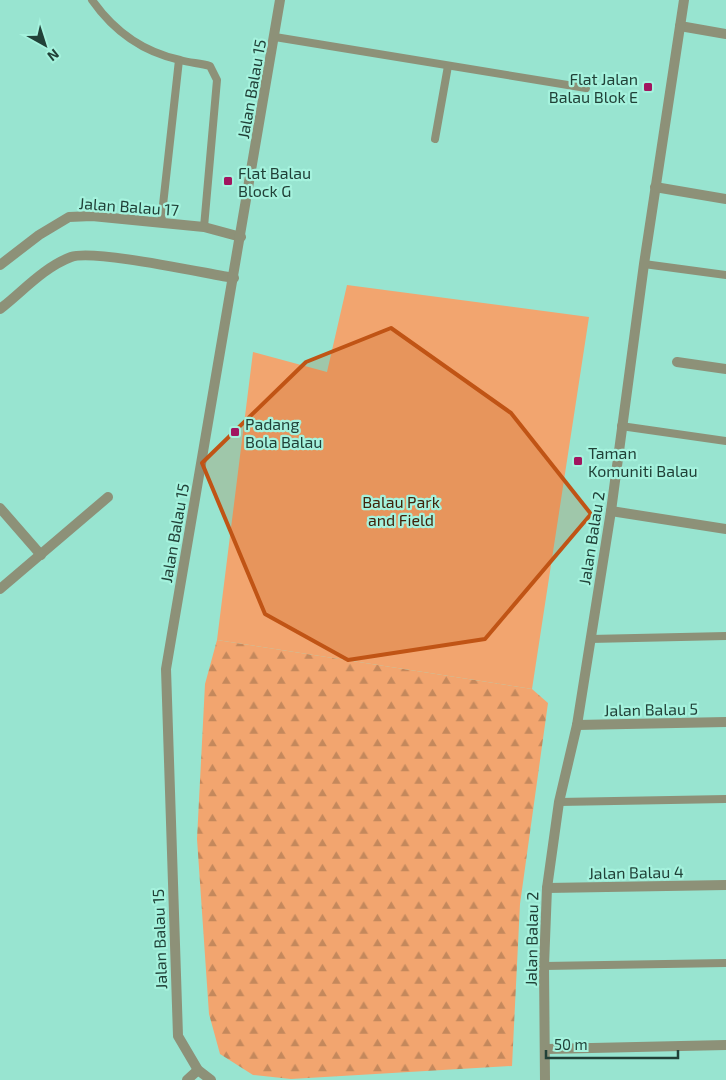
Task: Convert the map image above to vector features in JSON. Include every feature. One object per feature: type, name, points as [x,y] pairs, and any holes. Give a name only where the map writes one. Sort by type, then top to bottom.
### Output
[{"type":"street","name":"Jalan Balau 15","points":[[198,1070],[178,1036],[166,670],[280,0]]},
{"type":"street","name":"Jalan Balau 2","points":[[545,1080],[547,1049],[544,966],[547,888],[559,802],[577,725],[684,0]]},
{"type":"street","points":[[680,26],[726,34]]},
{"type":"street","points":[[655,187],[726,199]]},
{"type":"street","name":"Jalan Balau 17","points":[[0,265],[39,235],[69,217],[92,216],[204,227],[241,237]]},
{"type":"street","points":[[0,309],[51,267],[72,257],[109,258],[234,278]]},
{"type":"street","points":[[677,362],[726,369]]},
{"type":"street","points":[[0,589],[108,497]]},
{"type":"street","points":[[0,508],[41,555]]},
{"type":"street","points":[[610,511],[726,529]]},
{"type":"street","name":"Jalan Balau 5","points":[[577,725],[726,722]]},
{"type":"street","name":"Jalan Balau 4","points":[[547,888],[726,885]]},
{"type":"street","points":[[547,1049],[726,1045]]},
{"type":"street","points":[[187,1080],[198,1070],[211,1080]]},
{"type":"lane","points":[[92,0],[107,21],[131,40],[179,60],[210,66],[217,80],[204,227]]},
{"type":"lane","points":[[275,37],[586,88]]},
{"type":"lane","points":[[162,223],[179,60]]},
{"type":"lane","points":[[435,139],[448,66]]},
{"type":"lane","points":[[644,264],[726,275]]},
{"type":"lane","points":[[621,426],[726,441]]},
{"type":"lane","points":[[590,639],[726,636]]},
{"type":"lane","points":[[559,802],[726,799]]},
{"type":"lane","points":[[544,966],[726,963]]},
{"type":"highlighted area","points":[[391,328],[511,413],[591,514],[485,639],[348,660],[265,614],[202,463],[306,362]]},
{"type":"green space","name":"Balau Park and Field","points":[[347,285],[589,317],[532,689],[217,640],[253,352],[327,372]]},
{"type":"green space","points":[[217,640],[532,689],[548,703],[520,904],[512,1066],[291,1079],[253,1075],[220,1054],[209,1014],[197,839],[205,684]]},
{"type":"place","name":"Flat Jalan Balau Blok E","points":[[648,87]]},
{"type":"place","name":"Flat Balau Block G","points":[[228,181]]},
{"type":"place","name":"Padang Bola Balau","points":[[235,432]]},
{"type":"place","name":"Taman Komuniti Balau","points":[[578,461]]}]
